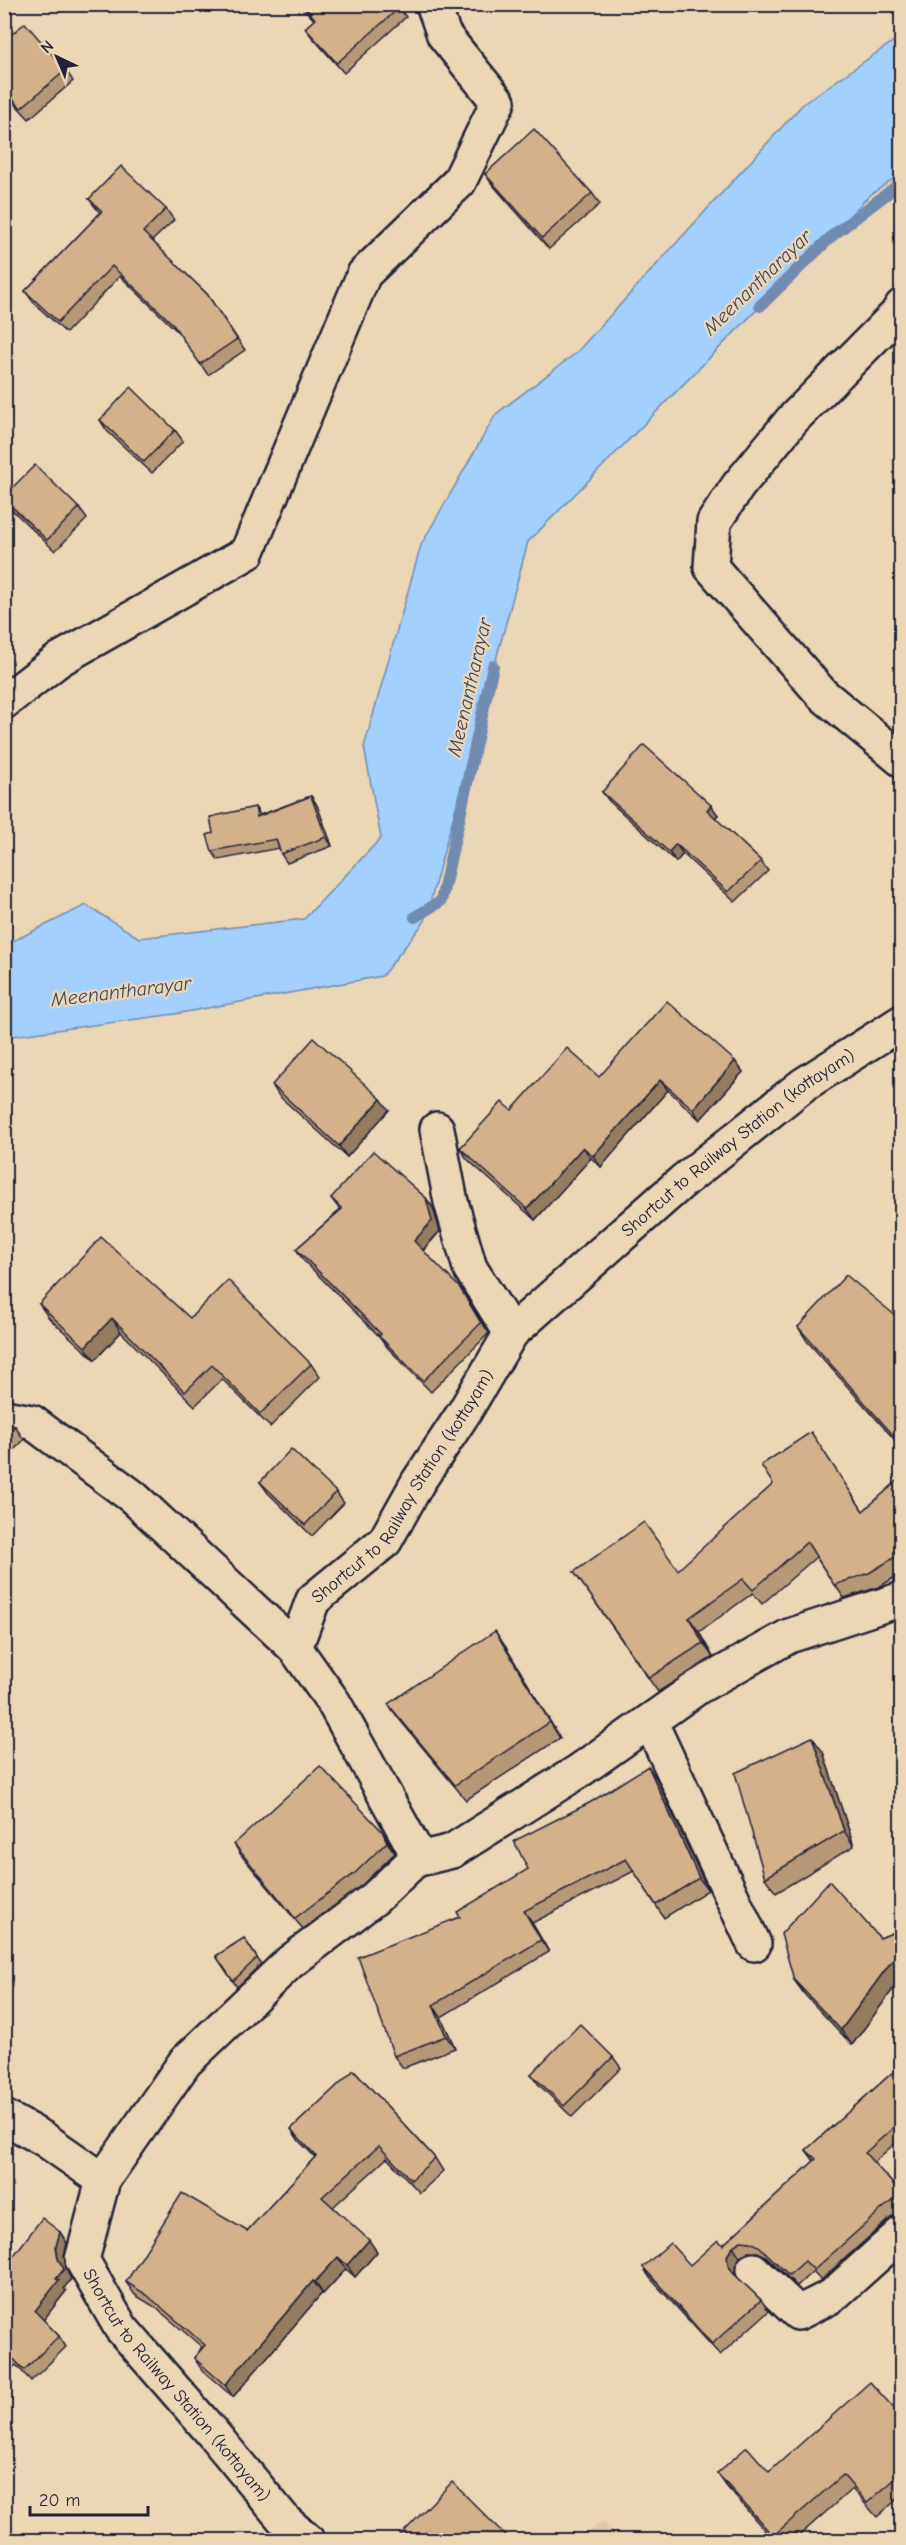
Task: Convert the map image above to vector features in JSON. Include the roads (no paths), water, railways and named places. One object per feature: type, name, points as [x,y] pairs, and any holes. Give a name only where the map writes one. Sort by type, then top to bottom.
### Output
[{"type":"street","points":[[4,702],[60,659],[247,553],[364,274],[459,182],[498,102],[444,35],[433,4]]},
{"type":"street","points":[[897,323],[792,420],[738,486],[714,522],[711,567],[823,695],[902,760]]},
{"type":"street","name":"Shortcut to Railway Station (kottayam)","points":[[295,1648],[313,1600],[385,1541],[418,1482],[465,1411],[512,1333],[683,1181],[803,1084],[902,1022]]},
{"type":"street","points":[[437,1129],[451,1202],[470,1268],[512,1333]]},
{"type":"street","points":[[4,1417],[32,1422],[133,1497],[295,1648],[334,1703],[413,1846],[415,1860],[452,1851],[579,1771],[698,1687],[789,1636],[902,1599]]},
{"type":"street","points":[[650,1721],[754,1944]]},
{"type":"street","name":"Shortcut to Railway Station (kottayam)","points":[[307,2541],[286,2522],[121,2328],[82,2260],[103,2180],[185,2062],[290,1962],[375,1898],[415,1860]]},
{"type":"street","points":[[4,2117],[44,2139],[103,2180]]},
{"type":"street","points":[[753,2270],[798,2313],[832,2296],[902,2234]]},
{"type":"water","points":[[901,36],[901,173],[869,196],[528,542],[425,921],[382,976],[175,1014],[5,1037],[5,945],[86,905],[139,938],[304,919],[381,838],[364,747],[421,545],[496,414],[576,353],[803,104]]},
{"type":"waterway","name":"Meenantharayar","points":[[760,306],[832,236],[902,182]]},
{"type":"waterway","name":"Meenantharayar","points":[[415,917],[441,901],[493,666]]}]
